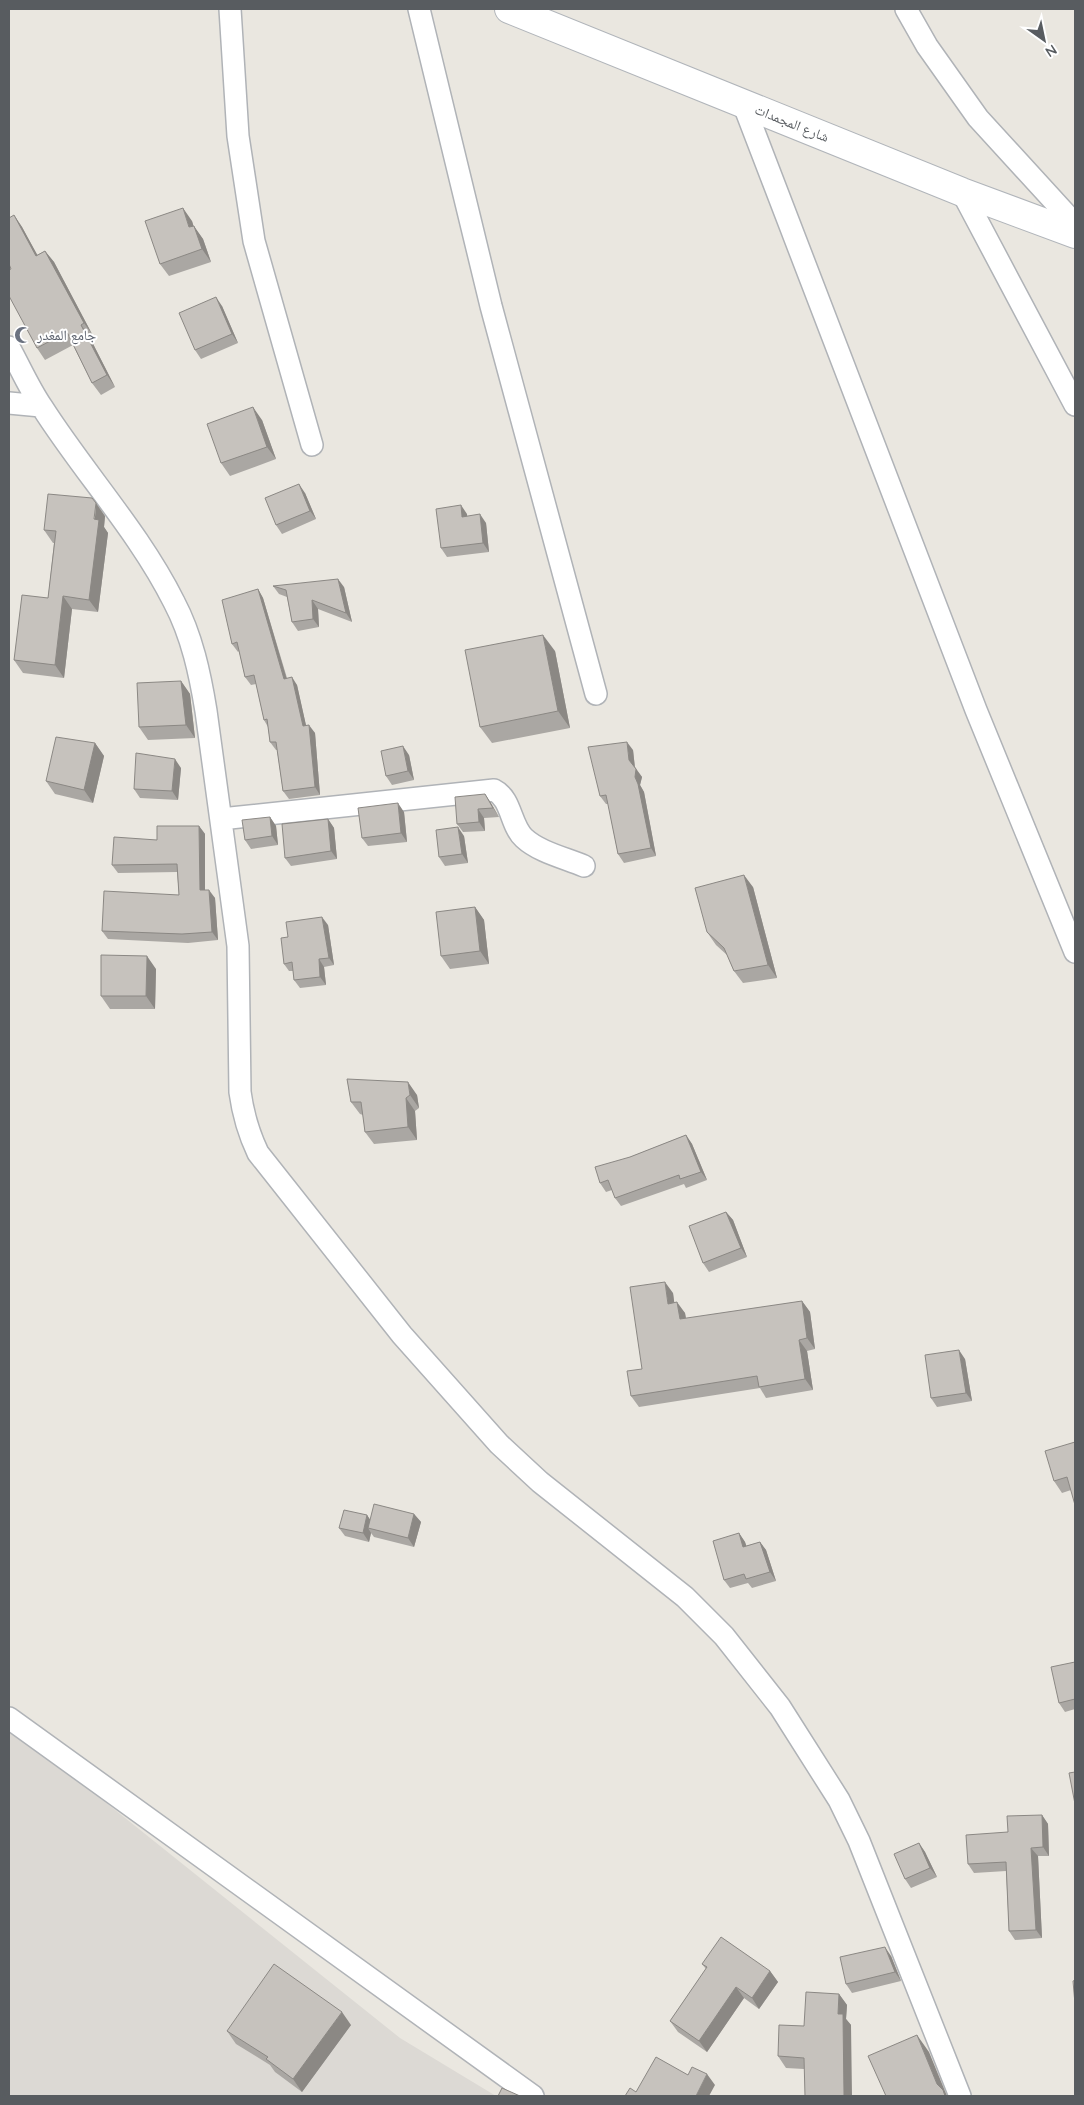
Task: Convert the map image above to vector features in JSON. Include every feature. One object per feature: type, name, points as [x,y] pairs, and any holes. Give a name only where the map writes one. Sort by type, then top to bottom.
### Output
[{"type":"main road","name":"شارع المجمدات","points":[[509,9],[962,192],[1075,234]]},
{"type":"street","points":[[230,9],[238,136],[254,241],[312,445]]},
{"type":"street","points":[[419,9],[491,306],[596,694]]},
{"type":"street","points":[[906,9],[932,53],[978,118],[1075,224]]},
{"type":"street","points":[[743,103],[976,710],[1075,952]]},
{"type":"street","points":[[962,192],[1075,405]]},
{"type":"street","points":[[9,347],[41,406],[135,539],[175,602],[200,673],[238,946],[240,1092],[248,1133],[258,1153],[402,1335],[499,1444],[540,1482],[686,1597],[724,1636],[780,1708],[834,1792],[859,1841],[960,2096]]},
{"type":"street","points":[[9,403],[41,406]]},
{"type":"street","points":[[221,818],[494,790],[504,798],[523,837],[536,845],[584,866]]},
{"type":"street","points":[[9,1718],[533,2096]]},
{"type":"shaded area","points":[[9,1725],[400,2038],[496,2096],[9,2096]]},
{"type":"building","points":[[183,208],[189,227],[194,226],[202,249],[160,264],[145,221]]},
{"type":"building","points":[[14,215],[36,256],[45,251],[84,323],[81,325],[107,375],[92,383],[67,332],[37,348],[9,296],[9,270],[11,269],[9,264],[9,218]]},
{"type":"building","points":[[216,297],[232,334],[195,350],[179,313]]},
{"type":"building","points":[[253,407],[267,447],[221,463],[207,424]]},
{"type":"building","points":[[299,484],[310,511],[276,525],[265,498]]},
{"type":"building","points":[[48,494],[92,498],[96,503],[94,519],[99,520],[89,600],[63,596],[55,665],[14,660],[22,595],[48,598],[56,531],[44,530]]},
{"type":"building","points":[[461,505],[462,517],[480,514],[483,543],[441,548],[436,509]]},
{"type":"building","points":[[338,579],[346,613],[312,600],[313,619],[292,622],[286,590],[273,586]]},
{"type":"building","points":[[258,589],[284,679],[292,677],[303,726],[309,725],[315,787],[283,791],[276,742],[270,742],[267,719],[264,720],[254,675],[245,677],[237,642],[232,644],[222,600]]},
{"type":"building","points":[[543,635],[558,711],[480,727],[465,650]]},
{"type":"building","points":[[181,681],[186,725],[139,727],[137,683]]},
{"type":"building","points":[[56,737],[95,743],[84,790],[46,781]]},
{"type":"building","points":[[627,742],[629,760],[636,769],[635,777],[651,848],[618,854],[606,795],[600,796],[588,747]]},
{"type":"building","points":[[403,746],[408,771],[386,776],[381,751]]},
{"type":"building","points":[[136,753],[175,759],[172,791],[134,789]]},
{"type":"building","points":[[485,794],[493,808],[478,809],[479,822],[457,824],[455,797]]},
{"type":"building","points":[[398,803],[401,833],[362,838],[358,808]]},
{"type":"building","points":[[270,817],[272,836],[245,840],[242,820]]},
{"type":"building","points":[[328,819],[331,851],[285,858],[282,824]]},
{"type":"building","points":[[157,826],[199,826],[200,890],[209,890],[212,932],[182,934],[102,931],[104,891],[179,895],[177,864],[112,865],[114,837],[157,840]]},
{"type":"building","points":[[458,827],[462,854],[439,857],[436,830]]},
{"type":"building","points":[[744,875],[768,965],[734,971],[724,948],[707,932],[695,888]]},
{"type":"building","points":[[475,907],[480,951],[441,956],[436,912]]},
{"type":"building","points":[[322,917],[329,958],[319,959],[320,977],[294,980],[292,962],[284,964],[281,938],[288,937],[286,922]]},
{"type":"building","points":[[101,955],[147,956],[146,996],[101,996]]},
{"type":"building","points":[[347,1079],[408,1082],[410,1095],[406,1098],[408,1127],[365,1132],[361,1102],[351,1102]]},
{"type":"building","points":[[686,1135],[701,1172],[680,1179],[679,1175],[615,1198],[608,1180],[600,1183],[595,1167],[630,1157]]},
{"type":"building","points":[[726,1212],[741,1248],[703,1263],[689,1226]]},
{"type":"building","points":[[665,1282],[668,1304],[677,1302],[680,1319],[802,1301],[807,1338],[799,1340],[805,1379],[759,1387],[757,1376],[631,1396],[627,1371],[642,1369],[630,1287]]},
{"type":"building","points":[[959,1350],[966,1393],[931,1398],[925,1355]]},
{"type":"building","points":[[1075,1442],[1075,1505],[1067,1477],[1054,1481],[1045,1451]]},
{"type":"building","points":[[374,1504],[414,1514],[408,1538],[368,1528]]},
{"type":"building","points":[[344,1510],[367,1515],[363,1533],[339,1528]]},
{"type":"building","points":[[739,1533],[743,1547],[760,1542],[770,1572],[746,1579],[744,1574],[724,1580],[713,1541]]},
{"type":"building","points":[[1075,1662],[1075,1699],[1059,1703],[1051,1667]]},
{"type":"building","points":[[1075,1772],[1075,1804],[1069,1773]]},
{"type":"building","points":[[1042,1815],[1043,1847],[1031,1848],[1036,1930],[1009,1931],[1006,1862],[968,1864],[966,1835],[1008,1832],[1007,1816]]},
{"type":"building","points":[[919,1843],[930,1868],[905,1879],[894,1854]]},
{"type":"building","points":[[721,1937],[770,1971],[752,1998],[736,1987],[699,2041],[670,2021],[707,1967],[702,1964]]},
{"type":"building","points":[[885,1947],[895,1972],[846,1984],[840,1957]]},
{"type":"building","points":[[274,1964],[342,2012],[293,2079],[266,2059],[268,2057],[227,2031]]},
{"type":"building","points":[[1075,1980],[1075,2004],[1073,1981]]},
{"type":"building","points":[[806,1992],[839,1994],[838,2014],[843,2014],[844,2096],[805,2096],[804,2058],[778,2056],[779,2025],[804,2026]]},
{"type":"building","points":[[917,2035],[937,2084],[943,2090],[945,2096],[886,2096],[868,2056]]},
{"type":"building","points":[[656,2057],[688,2075],[692,2067],[707,2074],[696,2096],[625,2096],[630,2088],[636,2092]]},
{"type":"building","points":[[502,2088],[520,2096],[498,2096]]},
{"type":"place","name":"جامع المغدر","points":[[23,335]]}]
